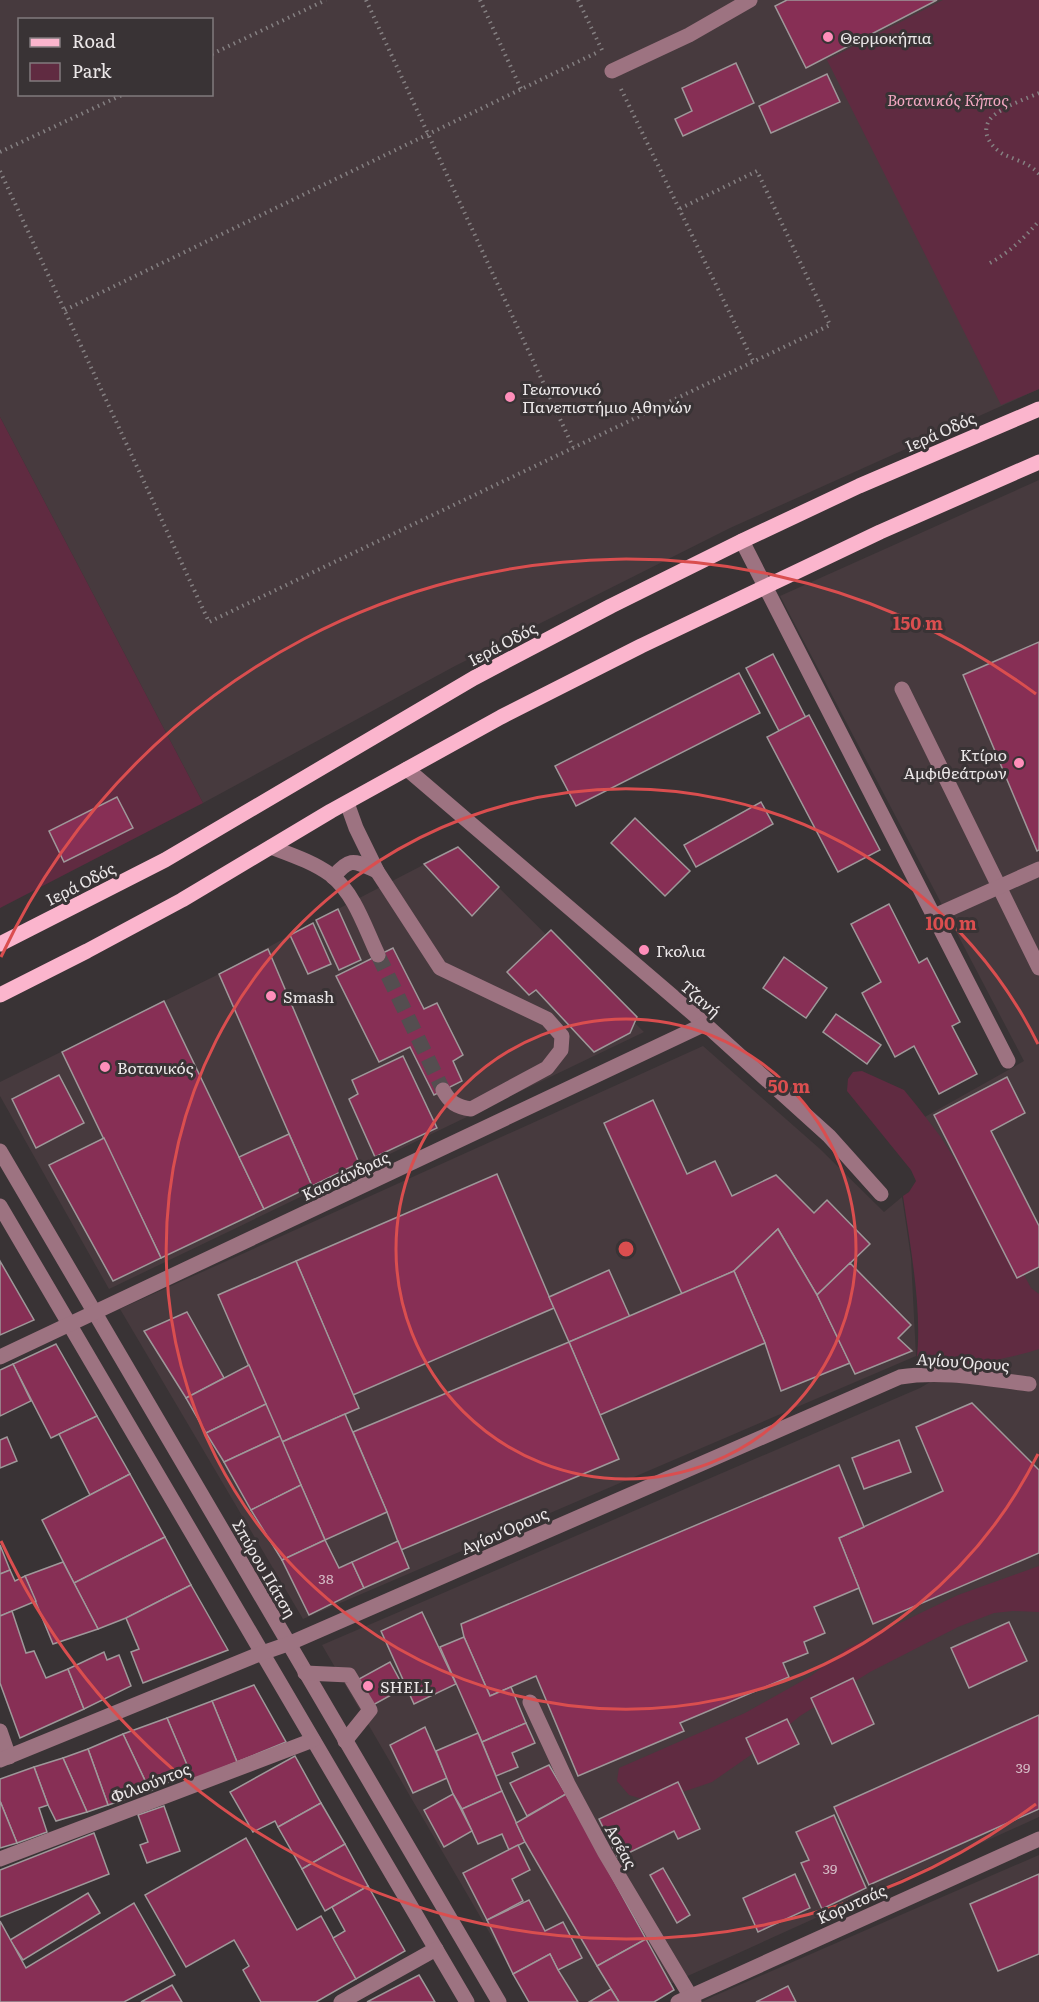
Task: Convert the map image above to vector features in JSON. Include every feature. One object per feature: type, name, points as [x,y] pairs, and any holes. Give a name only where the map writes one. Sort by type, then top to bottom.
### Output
[{"type":"main road","name":"Ιερά Οδός","points":[[0,944],[165,860],[474,678],[610,606],[858,486],[1039,409]]},
{"type":"main road","points":[[0,995],[171,905],[347,802],[501,717],[765,586],[1039,462]]},
{"type":"street","points":[[612,71],[689,35],[750,0]]},
{"type":"street","points":[[742,541],[1008,1061]]},
{"type":"street","points":[[902,689],[1039,968]]},
{"type":"street","name":"Τζανή","points":[[407,769],[705,1024],[829,1136],[881,1194]]},
{"type":"street","points":[[347,802],[377,871],[440,968],[547,1019],[562,1036],[561,1050],[547,1068],[471,1109],[459,1107],[449,1101],[443,1090]]},
{"type":"street","points":[[271,847],[305,860],[333,877],[351,898],[378,955]]},
{"type":"street","points":[[333,877],[343,864],[355,861],[377,871]]},
{"type":"street","points":[[934,916],[1039,869]]},
{"type":"street","name":"Κασσάνδρας","points":[[0,1357],[705,1024]]},
{"type":"street","name":"Σπύρου Πάτση","points":[[0,1151],[499,2002]]},
{"type":"street","points":[[0,1206],[467,2002]]},
{"type":"street","name":"Αγίου Όρους","points":[[5,1758],[288,1644],[900,1377],[919,1374],[976,1377],[1029,1384]]},
{"type":"street","points":[[305,1673],[349,1675],[370,1710],[345,1741]]},
{"type":"street","name":"Ασέας","points":[[530,1702],[563,1774],[688,2000]]},
{"type":"street","points":[[0,1731],[5,1758]]},
{"type":"street","name":"Φιλιούντος","points":[[0,1859],[313,1740]]},
{"type":"street","name":"Κορυτσάς","points":[[688,2000],[1039,1839]]},
{"type":"street","points":[[341,2002],[435,1949]]},
{"type":"path","points":[[213,54],[327,0]]},
{"type":"path","points":[[366,0],[573,447]]},
{"type":"path","points":[[480,0],[521,89]]},
{"type":"path","points":[[578,0],[753,362]]},
{"type":"path","points":[[65,310],[602,50]]},
{"type":"path","points":[[1039,93],[993,116],[987,126],[986,136],[992,146],[1000,152],[1030,165],[1039,174]]},
{"type":"path","points":[[0,152],[120,96]]},
{"type":"path","points":[[0,171],[209,622],[830,324],[757,171],[679,209]]},
{"type":"path","points":[[990,263],[1021,242],[1039,221]]},
{"type":"shaded area","name":"Γεωπονικό Πανεπιστήμιο Αθηνών","points":[[0,0],[1039,0],[1039,389],[730,528],[455,666],[203,803],[0,417]]},
{"type":"shaded area","points":[[1039,480],[1039,1817],[635,2002],[530,2002],[322,1645],[920,1388],[1036,1319],[923,1118],[1024,1061],[780,596]]},
{"type":"shaded area","points":[[458,847],[644,1032],[109,1289],[0,1096],[0,1082],[219,974]]},
{"type":"shaded area","points":[[703,1046],[820,1149],[884,1212],[902,1197],[911,1258],[916,1356],[303,1619],[120,1309]]},
{"type":"shaded area","points":[[1039,1855],[1039,2002],[702,2002],[714,1996]]},
{"type":"green space","name":"Βοτανικός Κήπος","points":[[943,0],[1039,0],[1039,389],[1001,405],[827,60]]},
{"type":"green space","points":[[0,417],[203,803],[0,908]]},
{"type":"green space","points":[[862,1071],[904,1090],[940,1136],[965,1175],[1031,1288],[1039,1294],[1039,1349],[1012,1357],[959,1365],[928,1362],[917,1356],[917,1297],[903,1196],[909,1192],[916,1181],[911,1170],[847,1091],[848,1079],[853,1072]]},
{"type":"green space","points":[[1039,1566],[1039,1612],[994,1613],[958,1627],[870,1672],[800,1716],[758,1750],[712,1782],[649,1801],[629,1795],[617,1781],[619,1768],[745,1713],[811,1676],[846,1649],[958,1595]]},
{"type":"building","name":"Θερμοκήπια","points":[[787,0],[937,0],[806,68],[775,6]]},
{"type":"building","points":[[736,63],[754,103],[683,136],[675,119],[692,111],[682,88]]},
{"type":"building","points":[[827,74],[840,102],[771,133],[759,106]]},
{"type":"building","name":"Κτίριο Αμφιθεάτρων","points":[[1039,642],[1039,850],[1037,851],[963,675]]},
{"type":"building","points":[[773,654],[806,718],[779,731],[746,668]]},
{"type":"building","points":[[739,673],[760,713],[576,806],[555,766]]},
{"type":"building","points":[[809,715],[880,850],[838,872],[767,737]]},
{"type":"building","points":[[117,797],[133,828],[64,862],[49,831]]},
{"type":"building","points":[[761,802],[773,824],[696,867],[684,845]]},
{"type":"building","points":[[635,818],[690,871],[665,896],[611,843]]},
{"type":"building","points":[[458,847],[499,887],[472,916],[424,864]]},
{"type":"building","points":[[889,904],[919,963],[927,958],[960,1022],[952,1026],[977,1074],[939,1094],[914,1046],[895,1057],[862,993],[881,982],[851,924]]},
{"type":"building","points":[[338,909],[361,960],[339,970],[316,920]]},
{"type":"building","points":[[313,923],[331,964],[308,974],[290,935]]},
{"type":"building","points":[[551,930],[637,1017],[630,1033],[594,1052],[536,990],[529,995],[507,972]]},
{"type":"building","points":[[393,948],[424,1009],[437,1003],[463,1055],[453,1061],[462,1081],[434,1095],[410,1047],[379,1062],[336,976]]},
{"type":"building","points":[[268,949],[359,1163],[312,1186],[219,974]]},
{"type":"building","points":[[784,957],[827,988],[806,1018],[763,988]]},
{"type":"building","points":[[164,1001],[264,1209],[161,1258],[62,1052]]},
{"type":"building","points":[[836,1014],[881,1045],[867,1064],[823,1032]]},
{"type":"building","points":[[403,1056],[437,1128],[375,1157],[349,1099],[358,1094],[352,1080]]},
{"type":"building","points":[[59,1075],[84,1123],[36,1148],[12,1099]]},
{"type":"building","points":[[1007,1077],[1025,1113],[991,1131],[1039,1226],[1039,1267],[1017,1278],[934,1115]]},
{"type":"building","points":[[653,1100],[687,1174],[715,1161],[732,1196],[776,1175],[814,1213],[827,1200],[870,1244],[817,1295],[778,1229],[734,1271],[682,1294],[604,1123]]},
{"type":"building","points":[[289,1134],[312,1186],[264,1209],[239,1157]]},
{"type":"building","points":[[104,1138],[161,1258],[113,1281],[49,1165]]},
{"type":"building","points":[[497,1174],[554,1308],[353,1395],[296,1261]]},
{"type":"building","points":[[778,1229],[817,1295],[850,1363],[781,1391],[765,1343],[734,1271]]},
{"type":"building","points":[[0,1261],[34,1320],[0,1335]]},
{"type":"building","points":[[296,1261],[359,1408],[282,1442],[218,1295]]},
{"type":"building","points":[[850,1263],[911,1325],[898,1338],[912,1351],[855,1374],[817,1295]]},
{"type":"building","points":[[609,1270],[630,1317],[569,1342],[549,1297]]},
{"type":"building","points":[[734,1271],[765,1343],[600,1415],[569,1342]]},
{"type":"building","points":[[187,1312],[224,1378],[186,1398],[144,1331]]},
{"type":"building","points":[[569,1342],[619,1459],[401,1550],[353,1432]]},
{"type":"building","points":[[56,1344],[97,1416],[51,1438],[13,1364]]},
{"type":"building","points":[[13,1364],[31,1401],[0,1416],[0,1370]]},
{"type":"building","points":[[249,1365],[266,1404],[206,1433],[186,1398]]},
{"type":"building","points":[[972,1403],[1039,1470],[1039,1553],[873,1624],[839,1538],[943,1491],[916,1427]]},
{"type":"building","points":[[266,1404],[280,1436],[224,1462],[206,1433]]},
{"type":"building","points":[[345,1414],[387,1512],[325,1540],[282,1442]]},
{"type":"building","points":[[97,1416],[130,1474],[90,1495],[59,1434]]},
{"type":"building","points":[[280,1436],[301,1485],[251,1510],[224,1462]]},
{"type":"building","points":[[7,1437],[17,1461],[0,1468],[0,1440]]},
{"type":"building","points":[[899,1440],[911,1472],[864,1489],[852,1458]]},
{"type":"building","points":[[839,1465],[864,1527],[839,1538],[859,1588],[814,1607],[825,1633],[804,1642],[808,1653],[783,1663],[789,1677],[680,1723],[684,1731],[578,1776],[536,1676],[490,1696],[464,1637],[461,1624]]},
{"type":"building","points":[[130,1474],[165,1537],[74,1583],[42,1520]]},
{"type":"building","points":[[301,1485],[325,1540],[282,1560],[251,1510]]},
{"type":"building","points":[[165,1537],[191,1585],[126,1618],[98,1629],[74,1583]]},
{"type":"building","points":[[325,1540],[339,1568],[352,1562],[364,1588],[309,1615],[282,1560]]},
{"type":"building","points":[[398,1541],[409,1568],[364,1588],[352,1562]]},
{"type":"building","points":[[0,1545],[10,1570],[0,1574]]},
{"type":"building","points":[[63,1562],[98,1629],[53,1644],[25,1576]]},
{"type":"building","points":[[10,1570],[15,1581],[25,1576],[36,1601],[0,1616],[0,1574]]},
{"type":"building","points":[[191,1585],[228,1650],[143,1683],[131,1652],[139,1649],[126,1618]]},
{"type":"building","points":[[12,1611],[26,1653],[34,1651],[46,1678],[68,1669],[84,1709],[20,1738],[0,1683],[0,1616]]},
{"type":"building","points":[[422,1612],[456,1684],[414,1704],[381,1631]]},
{"type":"building","points":[[1009,1622],[1027,1661],[969,1688],[951,1648]]},
{"type":"building","points":[[464,1637],[490,1696],[511,1687],[526,1723],[482,1742],[440,1647]]},
{"type":"building","points":[[104,1652],[107,1660],[119,1655],[131,1686],[84,1709],[68,1669]]},
{"type":"building","points":[[390,1662],[404,1688],[373,1705],[359,1679]]},
{"type":"building","points":[[853,1678],[874,1724],[832,1744],[811,1698]]},
{"type":"building","points":[[254,1685],[286,1742],[237,1762],[212,1701]]},
{"type":"building","points":[[212,1701],[237,1762],[193,1780],[167,1718]]},
{"type":"building","points":[[1039,1715],[1039,1809],[869,1885],[834,1807]]},
{"type":"building","points":[[167,1718],[190,1772],[150,1791],[123,1734]]},
{"type":"building","points":[[787,1719],[799,1744],[758,1764],[746,1738]]},
{"type":"building","points":[[526,1723],[535,1743],[512,1753],[518,1767],[496,1776],[482,1742]]},
{"type":"building","points":[[425,1727],[447,1778],[413,1793],[390,1745]]},
{"type":"building","points":[[478,1733],[502,1791],[462,1809],[453,1794],[436,1751]]},
{"type":"building","points":[[123,1734],[150,1791],[108,1805],[88,1749]]},
{"type":"building","points":[[88,1749],[108,1805],[87,1812],[63,1758]]},
{"type":"building","points":[[295,1756],[321,1803],[278,1827],[275,1821],[253,1832],[230,1792]]},
{"type":"building","points":[[63,1758],[87,1812],[56,1821],[34,1767]]},
{"type":"building","points":[[549,1765],[566,1794],[527,1816],[510,1783]]},
{"type":"building","points":[[34,1767],[48,1805],[39,1808],[47,1832],[17,1843],[0,1801],[0,1779]]},
{"type":"building","points":[[678,1782],[700,1829],[678,1839],[674,1831],[618,1858],[599,1819]]},
{"type":"building","points":[[502,1791],[525,1842],[509,1850],[502,1834],[478,1844],[462,1809]]},
{"type":"building","points":[[453,1794],[472,1831],[444,1847],[424,1810]]},
{"type":"building","points":[[566,1794],[646,1939],[597,1966],[516,1823]]},
{"type":"building","points":[[0,1801],[17,1843],[0,1848]]},
{"type":"building","points":[[321,1803],[345,1844],[302,1869],[278,1827]]},
{"type":"building","points":[[164,1806],[180,1851],[147,1863],[140,1845],[148,1842],[138,1815]]},
{"type":"building","points":[[834,1815],[866,1888],[822,1909],[801,1863],[809,1860],[796,1832]]},
{"type":"building","points":[[94,1833],[109,1874],[0,1917],[0,1870]]},
{"type":"building","points":[[246,1838],[297,1930],[321,1916],[356,1979],[316,2002],[261,2002],[243,1970],[249,1966],[234,1940],[186,1967],[145,1895]]},
{"type":"building","points":[[345,1844],[368,1886],[325,1911],[302,1869]]},
{"type":"building","points":[[518,1845],[530,1870],[512,1879],[523,1901],[487,1920],[463,1873]]},
{"type":"building","points":[[663,1868],[690,1915],[677,1923],[650,1875]]},
{"type":"building","points":[[795,1874],[810,1908],[758,1932],[743,1898]]},
{"type":"building","points":[[1039,1874],[1039,1954],[998,1971],[970,1904]]},
{"type":"building","points":[[368,1886],[405,1951],[356,1979],[333,1938],[345,1931],[332,1907]]},
{"type":"building","points":[[88,1893],[100,1913],[23,1960],[10,1940]]},
{"type":"building","points":[[529,1900],[545,1931],[563,1922],[582,1958],[558,1970],[550,1954],[513,1974],[487,1920]]},
{"type":"building","points":[[134,1903],[175,1975],[124,2002],[0,2002],[0,1921],[26,1968]]},
{"type":"building","points":[[646,1939],[674,1990],[654,2002],[619,2002],[597,1966]]},
{"type":"building","points":[[550,1954],[578,2002],[529,2002],[513,1974]]},
{"type":"building","points":[[419,1975],[435,2002],[367,2002]]},
{"type":"building","points":[[172,1985],[182,2002],[141,2002]]},
{"type":"building","points":[[788,1986],[796,2002],[756,2002]]},
{"type":"building","points":[[611,1989],[619,2002],[589,2002]]},
{"type":"tunnel","points":[[378,955],[443,1090]]},
{"type":"place","name":"Θερμοκήπια","points":[[828,37]]},
{"type":"place","name":"Γεωπονικό Πανεπιστήμιο Αθηνών","points":[[510,397]]},
{"type":"place","name":"Κτίριο Αμφιθεάτρων","points":[[1019,763]]},
{"type":"place","name":"Γκολια","points":[[644,950]]},
{"type":"place","name":"Smash","points":[[271,996]]},
{"type":"place","name":"Βοτανικός","points":[[105,1067]]},
{"type":"place","name":"SHELL","points":[[368,1686]]}]
